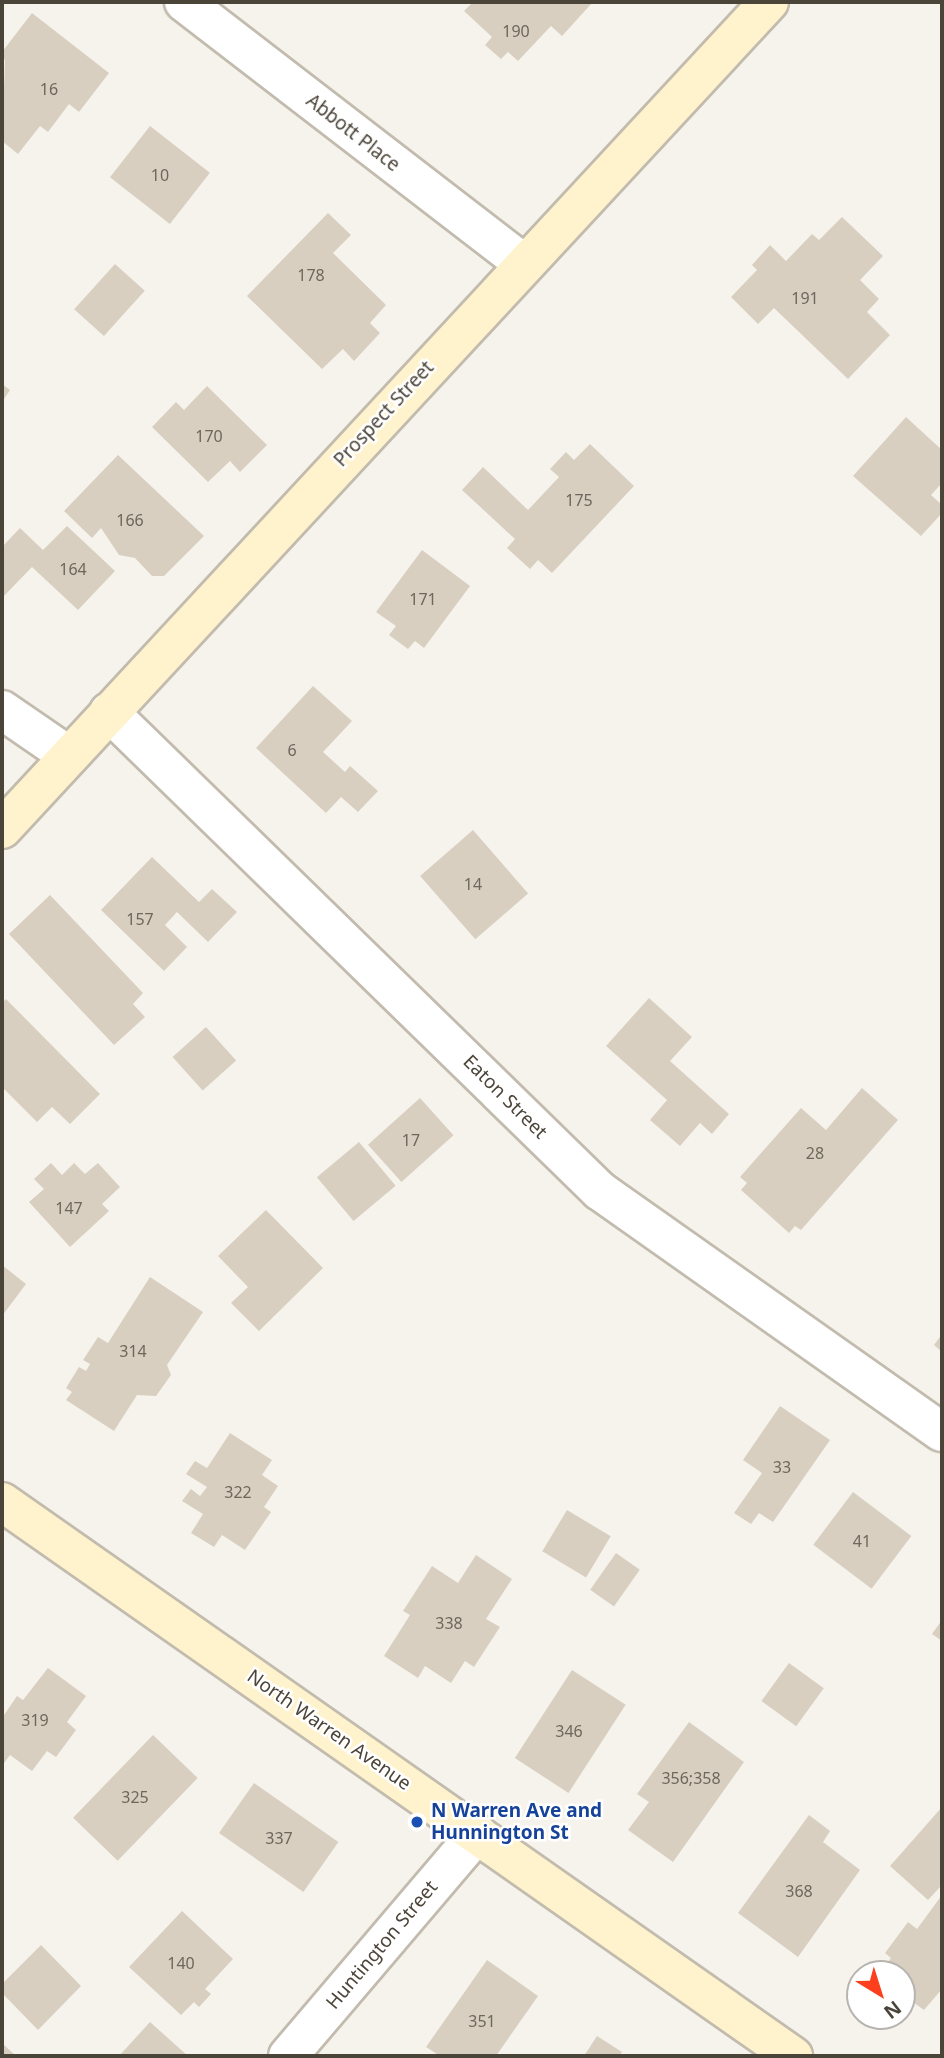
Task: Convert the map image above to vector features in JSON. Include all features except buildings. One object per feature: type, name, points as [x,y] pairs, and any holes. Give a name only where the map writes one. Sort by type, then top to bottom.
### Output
[{"type":"street","name":"Abbott Place","points":[[184,2],[523,263]]},
{"type":"street","name":"Prospect Street","points":[[2,829],[523,263],[769,2]]},
{"type":"street","points":[[2,710],[69,756]]},
{"type":"street","name":"Eaton Street","points":[[109,712],[600,1191],[942,1432]]},
{"type":"street","name":"North Warren Avenue","points":[[2,1502],[793,2056]]},
{"type":"street","name":"Huntington Street","points":[[288,2056],[477,1834]]},
{"type":"place","name":"N Warren Ave and Hunnington St","points":[[417,1822]]}]
